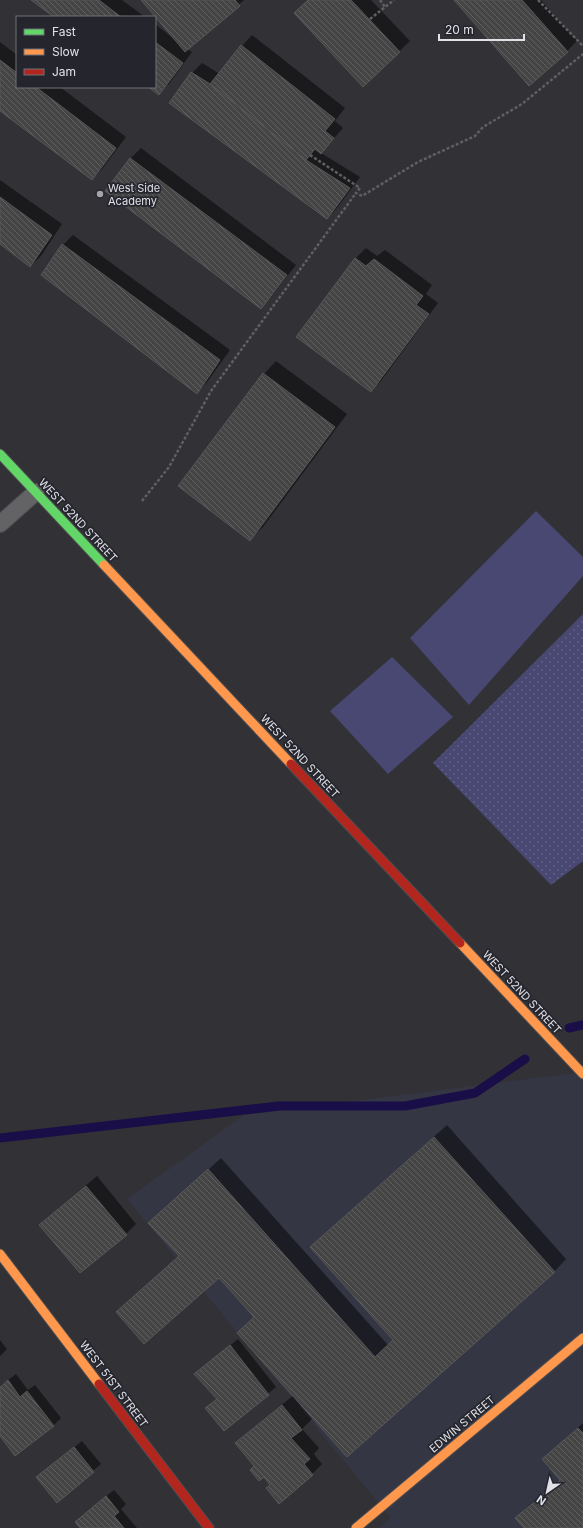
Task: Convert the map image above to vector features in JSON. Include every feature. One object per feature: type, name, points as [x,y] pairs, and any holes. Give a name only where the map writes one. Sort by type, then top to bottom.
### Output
[{"type":"main road","name":"WEST 52ND STREET","points":[[0,454],[583,1074]]},
{"type":"main road","name":"WEST 51ST STREET","points":[[0,1254],[209,1528]]},
{"type":"main road","name":"EDWIN STREET","points":[[356,1528],[583,1338]]},
{"type":"lane","points":[[0,524],[36,492]]},
{"type":"path","points":[[380,0],[385,7]]},
{"type":"path","points":[[370,20],[394,0]]},
{"type":"path","points":[[538,0],[583,46]]},
{"type":"path","points":[[356,193],[362,196],[418,162],[475,136],[483,127],[522,104],[583,54]]},
{"type":"path","points":[[142,501],[169,467],[211,390],[360,188],[310,155]]},
{"type":"shaded area","points":[[536,511],[583,557],[583,576],[469,705],[410,638]]},
{"type":"shaded area","points":[[583,614],[583,861],[551,885],[433,763]]},
{"type":"shaded area","points":[[392,657],[453,717],[388,774],[330,711]]},
{"type":"shaded area","points":[[583,1072],[583,1528],[379,1528],[391,1518],[127,1199],[244,1115]]},
{"type":"building","points":[[31,0],[99,0],[120,16],[53,16]]},
{"type":"building","points":[[141,0],[235,0],[240,6],[185,52]]},
{"type":"building","points":[[308,0],[351,0],[400,52],[363,87],[294,13]]},
{"type":"building","points":[[454,0],[522,0],[568,52],[529,86]]},
{"type":"building","points":[[156,43],[183,63],[159,95],[149,88],[156,88]]},
{"type":"building","points":[[241,45],[335,119],[325,131],[334,138],[321,154],[315,149],[306,160],[210,84]]},
{"type":"building","name":"West Side Academy","points":[[0,60],[16,72],[16,88],[37,88],[116,148],[92,180],[0,111]]},
{"type":"building","points":[[191,72],[210,84],[306,160],[350,188],[327,219],[169,103]]},
{"type":"building","name":"West Side Academy","points":[[130,158],[287,275],[261,309],[105,191]]},
{"type":"building","points":[[0,197],[52,235],[30,267],[0,244]]},
{"type":"building","points":[[62,244],[220,360],[197,394],[41,275]]},
{"type":"building","points":[[355,258],[366,266],[374,259],[423,296],[416,305],[429,314],[371,392],[296,337]]},
{"type":"building","points":[[263,373],[335,427],[250,541],[178,486]]},
{"type":"building","points":[[434,1137],[555,1272],[347,1457],[237,1333],[254,1317],[219,1278],[144,1344],[116,1312],[179,1256],[148,1223],[208,1169],[375,1357],[393,1340],[310,1247]]},
{"type":"building","points":[[86,1186],[127,1235],[80,1273],[39,1225]]},
{"type":"building","points":[[230,1345],[269,1395],[224,1431],[205,1408],[217,1399],[194,1374]]},
{"type":"building","points":[[8,1380],[20,1397],[27,1391],[54,1426],[15,1456],[0,1436],[0,1387]]},
{"type":"building","points":[[282,1405],[302,1430],[291,1438],[310,1459],[304,1464],[313,1475],[279,1504],[266,1488],[270,1485],[264,1477],[259,1481],[250,1470],[254,1466],[235,1443]]},
{"type":"building","points":[[578,1428],[583,1433],[583,1528],[524,1528],[515,1518],[560,1480],[542,1459]]},
{"type":"building","points":[[74,1447],[94,1472],[57,1503],[36,1477]]},
{"type":"building","points":[[106,1496],[119,1512],[114,1516],[124,1528],[80,1528],[75,1522]]},
{"type":"waterway","points":[[569,1028],[583,1025]]},
{"type":"waterway","points":[[0,1138],[279,1106],[405,1106],[475,1093],[525,1059]]},
{"type":"traffic: fast","points":[[0,454],[104,565]]},
{"type":"traffic: slow","points":[[104,565],[291,764]]},
{"type":"traffic: slow","points":[[460,943],[583,1074]]},
{"type":"traffic: slow","points":[[0,1254],[99,1384]]},
{"type":"traffic: slow","points":[[356,1528],[583,1338]]},
{"type":"traffic: jam","points":[[291,764],[460,943]]},
{"type":"traffic: jam","points":[[99,1384],[209,1528]]},
{"type":"place","name":"West Side Academy","points":[[100,194]]}]
